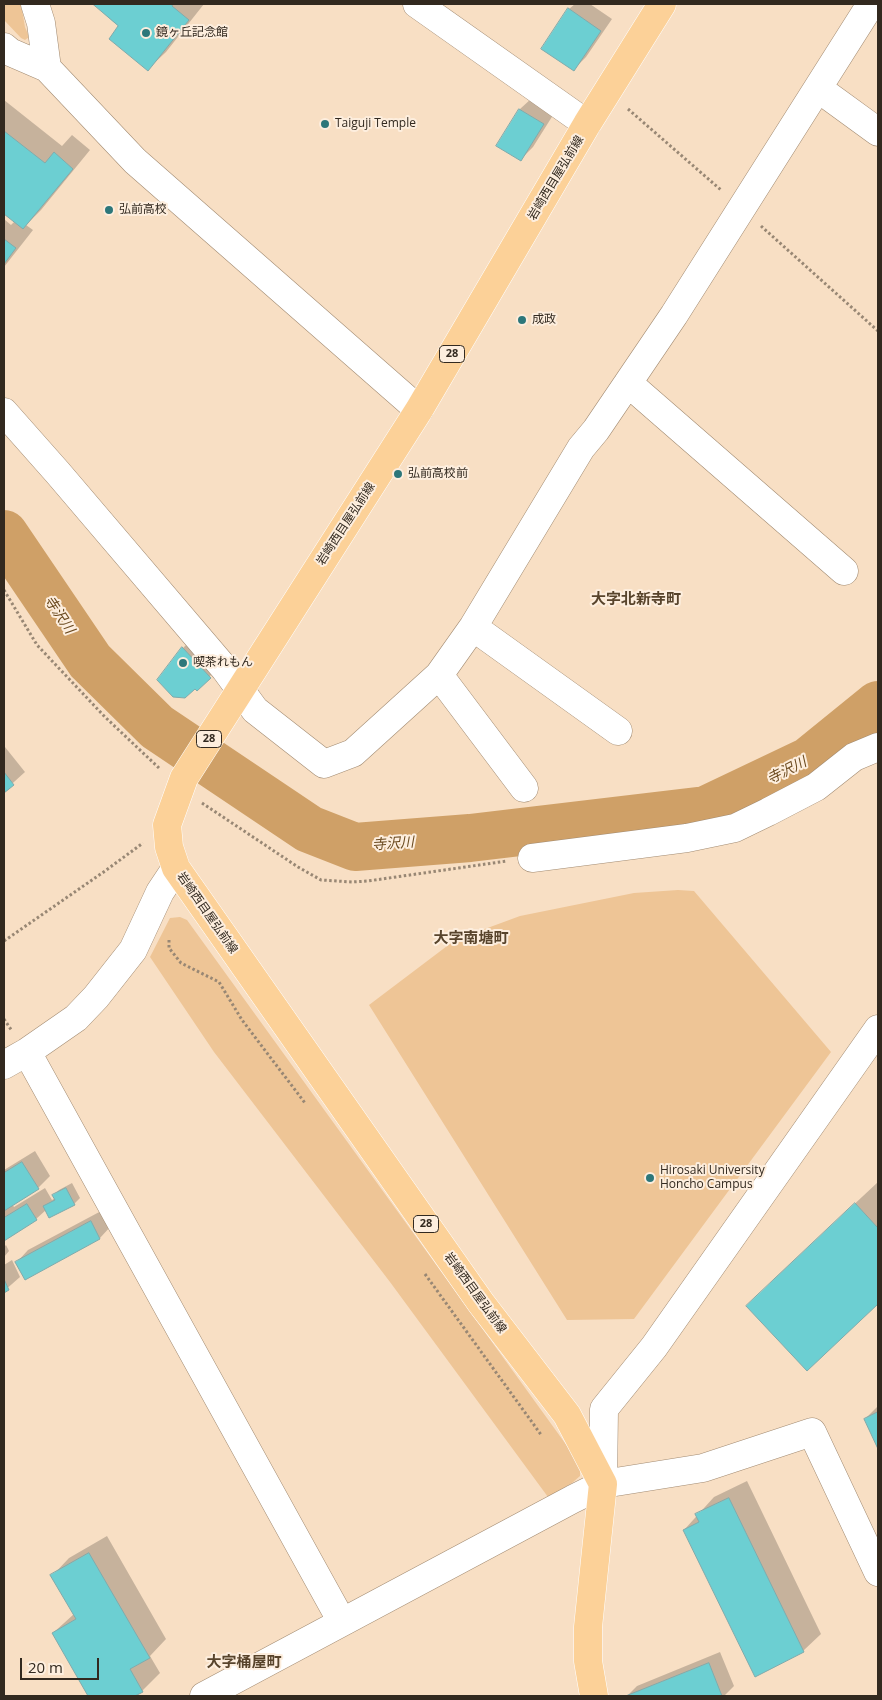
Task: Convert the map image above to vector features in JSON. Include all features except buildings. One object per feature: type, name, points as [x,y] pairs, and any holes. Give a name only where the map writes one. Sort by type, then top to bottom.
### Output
[{"type":"main road","name":"岩崎西目屋弘前線","points":[[603,1484],[566,1415],[481,1303],[176,868],[169,847],[167,825],[183,781],[419,410],[587,124],[662,4]]},
{"type":"main road","points":[[594,1696],[588,1661],[588,1627],[603,1484]]},
{"type":"street","points":[[35,4],[41,23],[47,68]]},
{"type":"street","points":[[417,4],[445,11],[587,124]]},
{"type":"street","points":[[4,412],[225,669],[237,694],[324,764],[353,753],[439,675],[473,627],[581,448],[674,315],[819,89],[871,4]]},
{"type":"street","points":[[4,47],[10,52],[47,68],[135,161],[419,410]]},
{"type":"street","points":[[819,89],[878,132]]},
{"type":"street","points":[[628,383],[844,571]]},
{"type":"street","points":[[473,627],[618,731]]},
{"type":"street","points":[[439,675],[524,788]]},
{"type":"street","points":[[532,858],[687,838],[734,828],[816,787],[854,757],[878,747]]},
{"type":"street","points":[[176,868],[160,892],[133,950],[96,997],[76,1018],[15,1059],[342,1622]]},
{"type":"street","points":[[603,1484],[604,1409],[654,1346],[878,1029]]},
{"type":"street","points":[[204,1696],[603,1484],[703,1468],[812,1432],[878,1572]]},
{"type":"path","points":[[622,104],[742,208],[878,331]]},
{"type":"path","points":[[4,590],[37,645],[105,717],[164,772],[183,781],[195,799],[320,880],[368,881],[532,858]]},
{"type":"path","points":[[4,941],[105,871],[167,825]]},
{"type":"path","points":[[168,937],[169,948],[181,963],[219,982],[242,1020],[306,1104]]},
{"type":"path","points":[[420,1268],[542,1436]]},
{"type":"shaded area","points":[[4,4],[21,4],[25,27],[29,37],[25,40],[4,20]]},
{"type":"shaded area","points":[[678,890],[694,891],[831,1052],[634,1319],[567,1320],[369,1005],[455,940],[520,916],[634,893]]},
{"type":"shaded area","points":[[180,917],[187,920],[570,1450],[580,1470],[580,1476],[572,1483],[548,1497],[390,1282],[214,1052],[150,957],[170,918]]},
{"type":"waterway","name":"寺沢川","points":[[4,534],[90,661],[157,727],[309,829],[355,847],[470,838],[706,810],[809,761],[878,705]]},
{"type":"place","name":"鏡ヶ丘記念館","points":[[146,33]]},
{"type":"place","name":"Taiguji Temple","points":[[325,124]]},
{"type":"place","name":"弘前高校","points":[[109,210]]},
{"type":"place","name":"成政","points":[[522,320]]},
{"type":"place","name":"弘前高校前","points":[[398,474]]},
{"type":"place","name":"喫茶れもん","points":[[183,663]]},
{"type":"place","name":"Hirosaki University Honcho Campus","points":[[650,1178]]},
{"type":"district","name":"大字北新寺町","points":[[636,600]]},
{"type":"district","name":"大字南塘町","points":[[471,939]]},
{"type":"district","name":"大字桶屋町","points":[[244,1663]]}]
